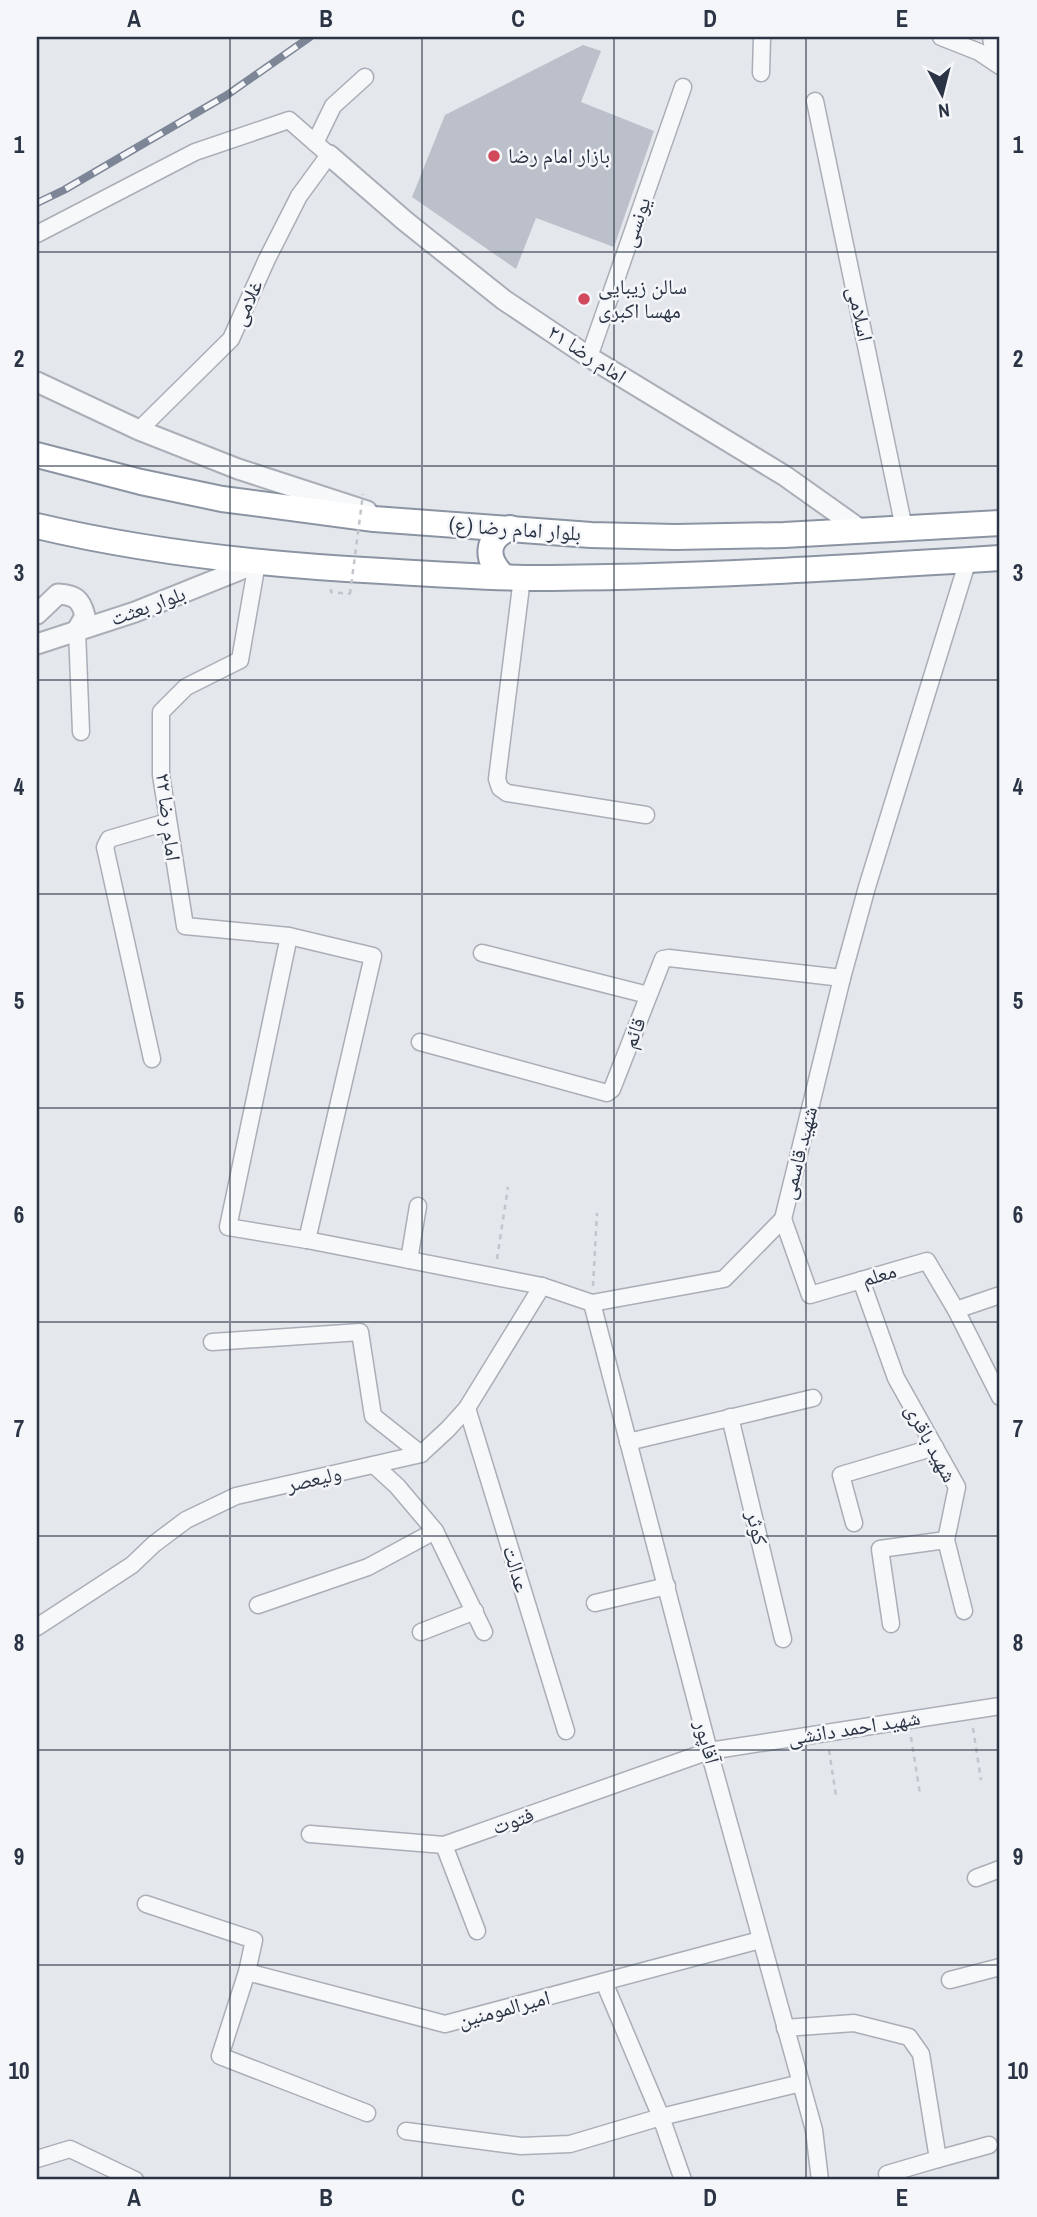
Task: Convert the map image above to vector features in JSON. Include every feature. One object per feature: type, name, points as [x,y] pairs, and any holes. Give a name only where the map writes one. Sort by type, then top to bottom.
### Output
[{"type":"highway","name":"بلوار امام رضا (ع)","points":[[37,455],[141,482],[222,499],[374,519],[675,537],[784,536],[1000,523]]},
{"type":"highway","name":"بلوار امام رضا (ع)","points":[[37,526],[83,537],[257,563],[513,577],[687,575],[1000,558]]},
{"type":"highway","points":[[510,528],[499,533],[492,541],[491,550],[495,568],[513,577]]},
{"type":"street","points":[[761,73],[762,37]]},
{"type":"street","points":[[941,37],[979,52],[998,64]]},
{"type":"street","points":[[992,37],[998,64]]},
{"type":"street","name":"غلامی","points":[[139,430],[232,339],[267,259],[322,149],[333,106],[365,77]]},
{"type":"street","name":"یونسی","points":[[589,357],[683,87]]},
{"type":"street","name":"اسلامی","points":[[815,100],[904,528]]},
{"type":"street","points":[[37,234],[195,152],[289,120],[322,149]]},
{"type":"street","name":"امام رضا ۲۱","points":[[322,149],[504,300],[589,357],[785,476],[862,530]]},
{"type":"street","points":[[37,382],[139,430],[238,469],[395,519]]},
{"type":"street","name":"شهید قاسمی","points":[[289,936],[228,1227],[542,1286],[592,1303],[723,1279],[783,1219],[867,887],[968,560]]},
{"type":"street","name":"بلوار بعثت","points":[[37,644],[135,612],[257,563]]},
{"type":"street","name":"امام رضا ۲۲","points":[[257,563],[240,660],[186,687],[161,712],[161,775],[185,926],[289,936],[373,956],[307,1240]]},
{"type":"street","points":[[513,577],[498,779],[500,788],[507,793],[646,815]]},
{"type":"street","points":[[37,614],[58,594],[72,594],[82,603],[85,616],[77,630],[81,732]]},
{"type":"street","points":[[152,1059],[105,846],[109,839],[167,822]]},
{"type":"street","points":[[481,953],[649,995]]},
{"type":"street","name":"قائم","points":[[420,1042],[607,1093],[612,1089],[663,959],[842,978]]},
{"type":"street","points":[[409,1260],[418,1206]]},
{"type":"street","name":"معلم","points":[[783,1219],[810,1295],[927,1261],[956,1310]]},
{"type":"street","name":"شهید باقری","points":[[861,1280],[896,1378],[957,1487],[946,1540],[964,1611]]},
{"type":"street","name":"ولیعصر","points":[[37,1627],[132,1564],[186,1520],[236,1496],[421,1454],[467,1408],[542,1286]]},
{"type":"street","points":[[1000,1295],[956,1310],[1000,1398]]},
{"type":"street","name":"آقاپور","points":[[592,1303],[709,1751],[814,2130],[820,2180]]},
{"type":"street","points":[[212,1342],[360,1332],[373,1416],[421,1454]]},
{"type":"street","points":[[628,1442],[813,1398]]},
{"type":"street","name":"عدالت","points":[[467,1408],[566,1731]]},
{"type":"street","name":"کوثر","points":[[730,1418],[783,1639]]},
{"type":"street","points":[[854,1523],[841,1475],[935,1447]]},
{"type":"street","points":[[374,1465],[397,1486],[435,1531],[484,1632]]},
{"type":"street","points":[[258,1605],[368,1567],[435,1531]]},
{"type":"street","points":[[891,1624],[880,1549],[946,1540]]},
{"type":"street","points":[[595,1603],[667,1586]]},
{"type":"street","points":[[421,1632],[475,1611]]},
{"type":"street","name":"شهید احمد دانشی","points":[[709,1751],[1000,1706]]},
{"type":"street","name":"فتوت","points":[[310,1835],[444,1845],[709,1751]]},
{"type":"street","points":[[444,1845],[477,1931]]},
{"type":"street","points":[[976,1878],[1000,1868]]},
{"type":"street","points":[[146,1904],[254,1940],[247,1972],[220,2056],[367,2113]]},
{"type":"street","name":"اميرالمومنين","points":[[247,1972],[445,2024],[761,1940]]},
{"type":"street","points":[[950,1980],[999,1972]]},
{"type":"street","points":[[604,1982],[661,2117],[683,2180]]},
{"type":"street","points":[[785,2028],[855,2023],[909,2037],[921,2054],[938,2159]]},
{"type":"street","points":[[406,2131],[520,2146],[570,2144],[661,2117],[801,2083]]},
{"type":"street","points":[[887,2174],[989,2145]]},
{"type":"street","points":[[37,2159],[70,2149],[135,2180]]},
{"type":"path","points":[[331,592],[350,594],[363,494]]},
{"type":"path","points":[[494,1276],[508,1187]]},
{"type":"path","points":[[592,1303],[597,1213]]},
{"type":"path","points":[[971,1711],[981,1780]]},
{"type":"path","points":[[909,1720],[920,1794]]},
{"type":"path","points":[[827,1732],[836,1796]]},
{"type":"building","name":"بازار امام رضا","points":[[583,45],[601,51],[581,102],[654,131],[614,247],[536,218],[516,269],[412,197],[445,115]]},
{"type":"railway","points":[[37,203],[227,95],[310,37]]},
{"type":"place","name":"بازار امام رضا","points":[[494,156]]},
{"type":"place","name":"سالن زیبایی مهسا اکبری","points":[[584,299]]}]
